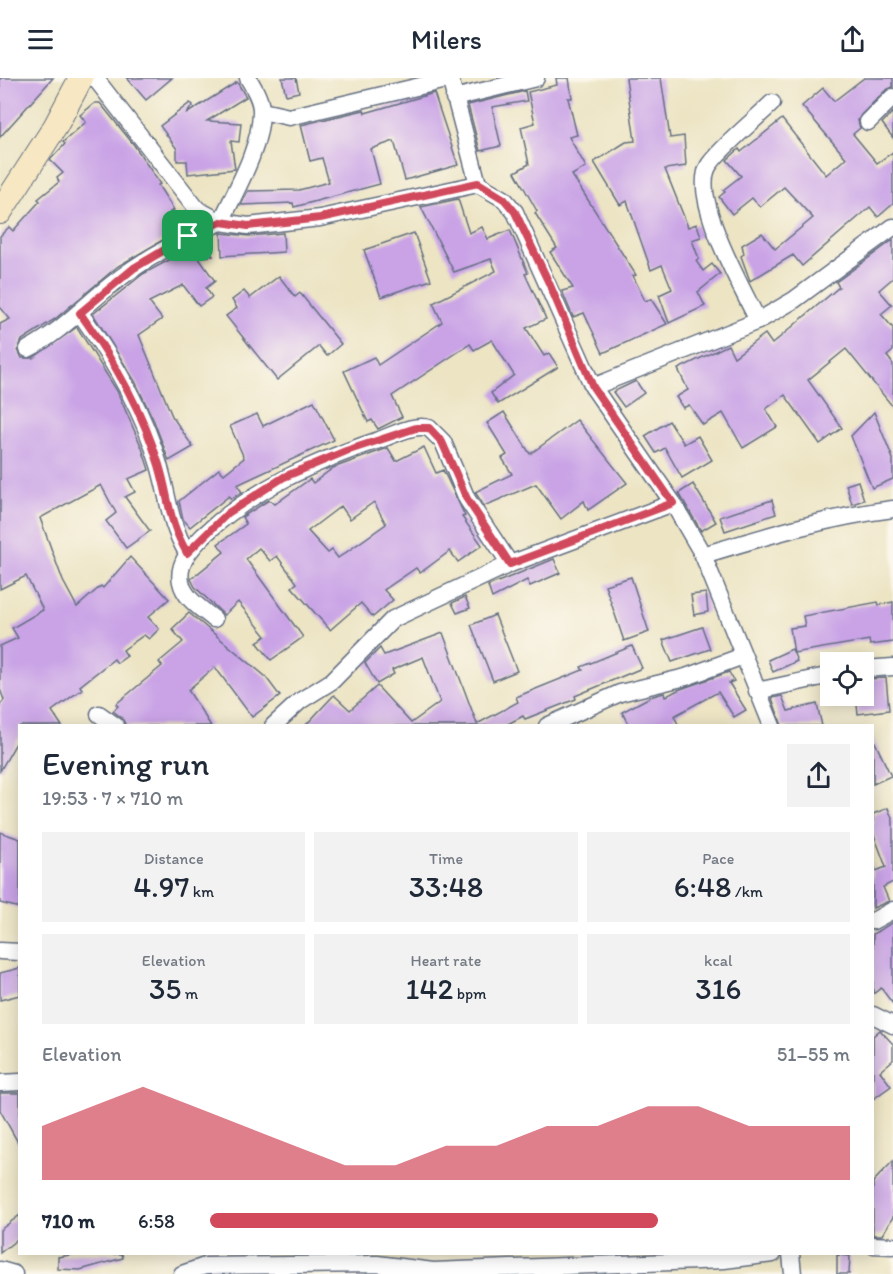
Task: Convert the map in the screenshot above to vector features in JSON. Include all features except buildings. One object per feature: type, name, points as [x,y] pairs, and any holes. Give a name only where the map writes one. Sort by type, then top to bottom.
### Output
[{"type":"street","points":[[0,212],[55,127],[81,78]]},
{"type":"street","points":[[95,78],[197,209],[221,222],[248,226],[320,218],[478,183]]},
{"type":"street","points":[[28,349],[44,341],[134,268],[188,236],[221,222],[255,142],[262,111],[256,90],[248,78]]},
{"type":"street","points":[[262,111],[289,117],[450,78],[478,183],[504,199],[515,212],[549,283],[593,387],[673,503],[703,555],[771,724]]},
{"type":"street","points":[[454,98],[536,78]]},
{"type":"street","points":[[868,122],[893,97]]},
{"type":"street","points":[[758,321],[722,243],[704,190],[709,165],[772,103]]},
{"type":"street","points":[[593,387],[758,321],[794,300],[893,227]]},
{"type":"street","points":[[80,313],[106,348],[136,405],[159,465],[171,521],[187,553]]},
{"type":"street","points":[[214,619],[187,596],[180,581],[187,553],[228,513],[284,477],[346,451],[425,427],[434,432],[442,442],[467,499],[510,564]]},
{"type":"street","points":[[275,724],[300,701],[332,681],[393,619],[510,564],[673,503]]},
{"type":"street","points":[[703,555],[849,514],[893,509]]},
{"type":"street","points":[[557,724],[582,719],[621,693],[687,677],[743,656]]},
{"type":"street","points":[[874,668],[893,667]]},
{"type":"street","points":[[757,692],[820,678]]},
{"type":"street","points":[[99,714],[113,724]]},
{"type":"street","points":[[874,920],[893,910]]},
{"type":"street","points":[[0,951],[18,952]]},
{"type":"street","points":[[874,1016],[893,1025]]},
{"type":"street","points":[[0,1083],[18,1082]]},
{"type":"street","points":[[874,1245],[893,1246]]},
{"type":"street","points":[[481,1270],[488,1255]]},
{"type":"street","points":[[182,1274],[205,1266],[275,1259],[380,1259],[434,1273],[481,1270],[605,1269],[765,1255]]},
{"type":"street","points":[[791,1255],[793,1274]]},
{"type":"street","points":[[0,1270],[14,1274]]},
{"type":"route","points":[[478,183],[493,191],[504,199],[515,212],[549,283],[593,387],[673,503],[510,564],[467,499],[442,442],[434,432],[425,427],[346,451],[284,477],[228,513],[187,553],[171,521],[159,465],[136,405],[106,348],[80,313],[134,268],[188,236],[221,222],[248,226],[320,218],[478,183]]}]
